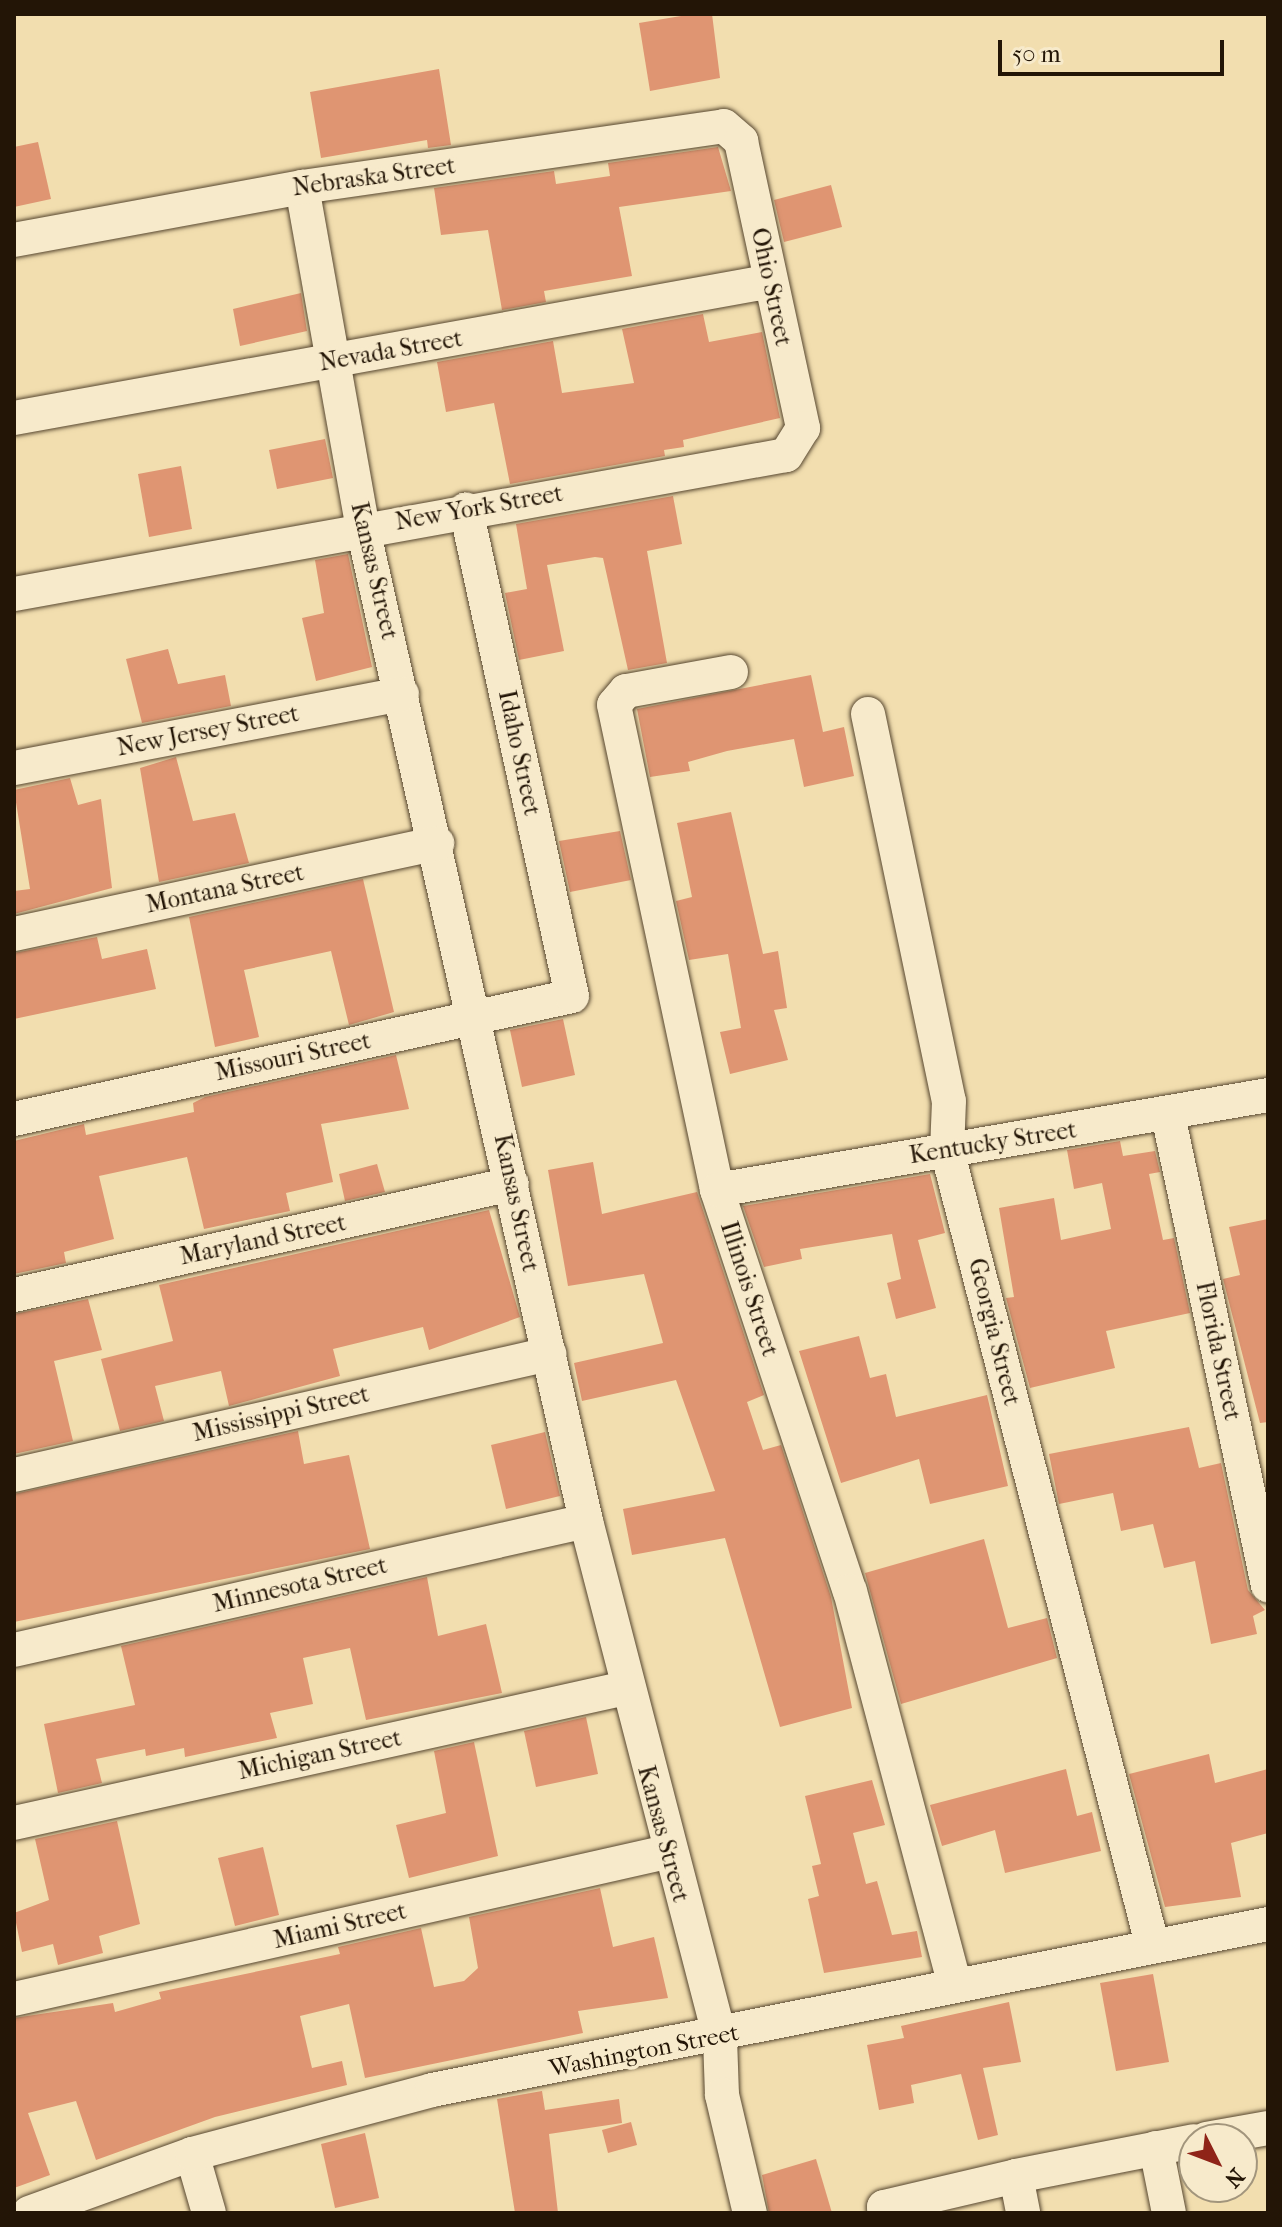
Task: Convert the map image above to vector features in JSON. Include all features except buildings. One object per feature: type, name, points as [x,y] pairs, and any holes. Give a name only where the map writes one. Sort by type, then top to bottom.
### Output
[{"type":"street","name":"Nebraska Street","points":[[14,240],[302,187],[724,126],[735,131]]},
{"type":"street","name":"Ohio Street","points":[[735,131],[767,282],[803,428],[798,443]]},
{"type":"street","name":"Kansas Street","points":[[302,187],[363,529],[477,1017],[586,1521],[667,1852],[720,2038],[722,2095],[750,2213]]},
{"type":"street","name":"Nevada Street","points":[[14,418],[767,282]]},
{"type":"street","name":"New York Street","points":[[14,594],[466,509],[786,455],[798,443]]},
{"type":"street","name":"Idaho Street","points":[[466,509],[572,996]]},
{"type":"street","name":"Illinois Street","points":[[731,672],[626,691],[614,705],[717,1190],[850,1591],[955,1985]]},
{"type":"street","name":"New Jersey Street","points":[[14,768],[402,694]]},
{"type":"street","name":"Georgia Street","points":[[868,714],[949,1101],[947,1150],[1152,1944]]},
{"type":"street","name":"Montana Street","points":[[14,934],[437,843]]},
{"type":"street","name":"Missouri Street","points":[[14,1119],[572,996]]},
{"type":"street","name":"Kentucky Street","points":[[717,1190],[1168,1115],[1268,1095]]},
{"type":"street","name":"Florida Street","points":[[1168,1115],[1268,1586]]},
{"type":"street","name":"Maryland Street","points":[[14,1295],[512,1184]]},
{"type":"street","name":"Mississippi Street","points":[[14,1475],[549,1354]]},
{"type":"street","name":"Minnesota Street","points":[[14,1650],[586,1521]]},
{"type":"street","name":"Michigan Street","points":[[14,1823],[626,1688]]},
{"type":"street","name":"Miami Street","points":[[14,1999],[667,1852]]},
{"type":"street","name":"Washington Street","points":[[29,2213],[192,2154],[432,2090],[720,2038],[1152,1944],[1268,1924]]},
{"type":"street","points":[[885,2213],[884,2207],[1016,2176],[1178,2144]]},
{"type":"street","points":[[1156,2148],[1169,2213]]},
{"type":"street","points":[[192,2154],[209,2213]]},
{"type":"street","points":[[1016,2176],[1023,2213]]}]
